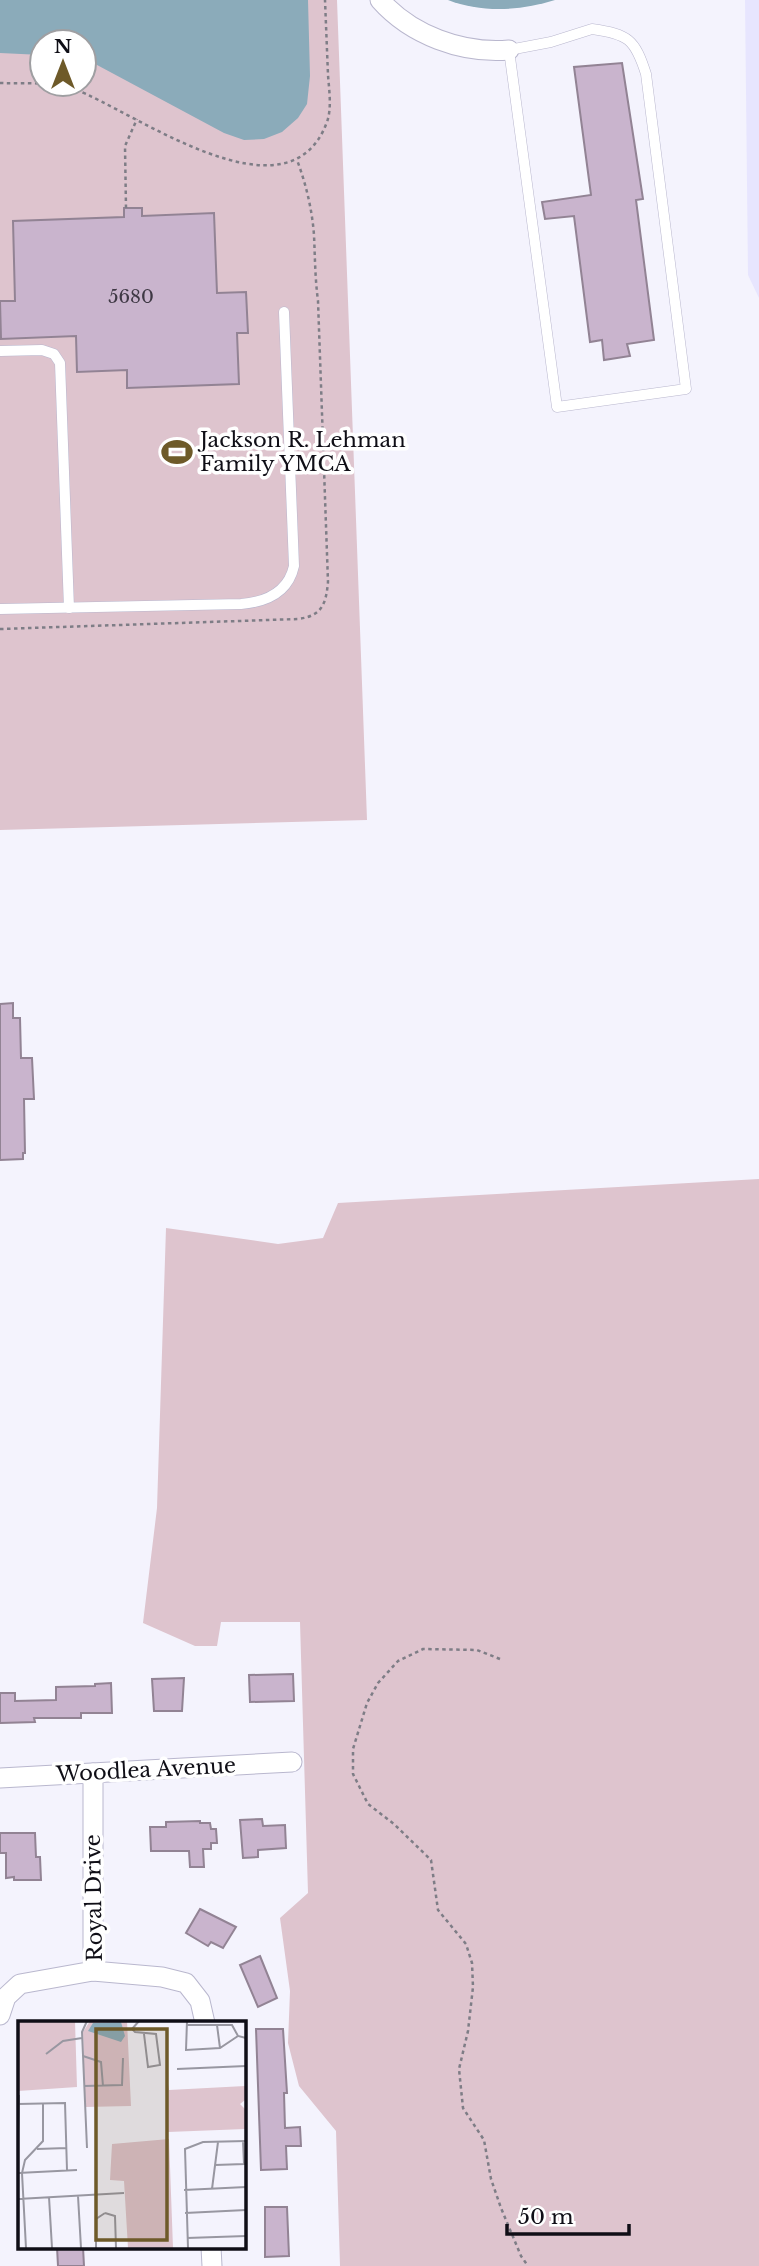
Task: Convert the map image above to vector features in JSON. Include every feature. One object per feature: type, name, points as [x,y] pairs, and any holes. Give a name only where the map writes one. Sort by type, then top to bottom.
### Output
[{"type":"street","points":[[380,0],[410,27],[432,38],[473,48],[509,50]]},
{"type":"street","name":"Woodlea Avenue","points":[[0,1777],[292,1762]]},
{"type":"street","name":"Royal Drive","points":[[93,1773],[93,1971],[162,1977],[186,1983],[200,2001],[205,2021]]},
{"type":"street","points":[[0,2015],[6,1997],[20,1984],[93,1971]]},
{"type":"street","points":[[211,2248],[212,2266]]},
{"type":"lane","points":[[592,29],[618,32],[638,48],[646,74],[686,389],[557,407],[509,50],[551,42],[592,29]]},
{"type":"lane","points":[[0,609],[241,604],[260,602],[285,586],[294,566],[284,313]]},
{"type":"lane","points":[[0,351],[42,350],[54,354],[60,363],[69,608]]},
{"type":"path","points":[[0,83],[59,85],[70,88],[93,96],[204,153],[229,161],[268,165],[297,160],[318,139],[327,121],[329,90],[325,0]]},
{"type":"path","points":[[126,208],[125,146],[137,119]]},
{"type":"path","points":[[0,629],[298,619],[310,618],[323,606],[328,582],[319,312],[310,207],[297,160]]},
{"type":"path","points":[[500,1660],[477,1650],[423,1650],[398,1661],[378,1683],[367,1703],[353,1749],[353,1774],[368,1804],[394,1824],[431,1860],[438,1910],[466,1944],[472,1962],[473,1987],[468,2031],[459,2069],[463,2108],[484,2140],[491,2179],[501,2208],[521,2256],[528,2266]]},
{"type":"shaded area","name":"Jackson R. Lehman Family YMCA","points":[[0,0],[337,0],[367,820],[0,830]]},
{"type":"shaded area","points":[[0,0],[308,0],[310,76],[307,104],[298,118],[282,132],[264,139],[244,140],[224,133],[98,66],[98,28],[28,28],[28,54],[0,53]]},
{"type":"shaded area","points":[[448,0],[555,0],[515,8],[487,9]]},
{"type":"shaded area","points":[[745,0],[759,0],[759,298],[748,275]]},
{"type":"shaded area","points":[[759,1179],[759,2266],[340,2266],[336,2131],[299,2086],[288,2043],[290,1991],[280,1918],[308,1893],[300,1622],[221,1622],[217,1646],[195,1646],[143,1623],[157,1508],[166,1228],[278,1244],[323,1238],[338,1203]]},
{"type":"building","points":[[622,63],[643,199],[636,200],[654,340],[627,344],[630,356],[604,360],[602,340],[590,342],[574,216],[545,219],[542,202],[591,195],[574,67]]},
{"type":"building","points":[[124,208],[142,208],[142,216],[214,213],[217,293],[246,292],[248,333],[237,333],[239,384],[127,388],[127,370],[77,372],[76,336],[1,339],[0,301],[15,301],[13,221],[124,217]]},
{"type":"building","points":[[13,1003],[13,1018],[20,1018],[21,1058],[32,1058],[34,1099],[24,1099],[23,1159],[0,1160],[0,1004]]},
{"type":"building","points":[[293,1674],[294,1701],[250,1702],[249,1675]]},
{"type":"building","points":[[184,1678],[182,1711],[154,1711],[152,1679]]},
{"type":"building","points":[[111,1683],[112,1713],[81,1713],[81,1718],[34,1718],[35,1722],[0,1723],[0,1693],[15,1693],[15,1701],[56,1700],[56,1687]]},
{"type":"building","points":[[262,1819],[263,1826],[285,1825],[286,1848],[258,1850],[258,1857],[243,1858],[240,1820]]},
{"type":"building","points":[[166,1822],[210,1823],[211,1829],[216,1829],[217,1843],[211,1843],[211,1849],[203,1849],[204,1867],[190,1867],[189,1851],[151,1851],[150,1827],[166,1827]]},
{"type":"building","points":[[0,1833],[35,1833],[41,1880],[6,1878],[6,1853],[0,1853]]},
{"type":"building","points":[[200,1909],[236,1927],[223,1948],[211,1942],[208,1946],[186,1933]]},
{"type":"building","points":[[260,1956],[277,1998],[258,2007],[240,1965]]},
{"type":"building","points":[[256,2029],[283,2029],[287,2093],[284,2093],[285,2128],[300,2127],[301,2146],[286,2146],[287,2169],[261,2170]]},
{"type":"building","points":[[265,2207],[287,2207],[289,2256],[265,2257]]},
{"type":"building","points":[[57,2248],[83,2248],[84,2266],[58,2266]]},
{"type":"place","name":"Jackson R. Lehman Family YMCA","points":[[177,452]]}]
